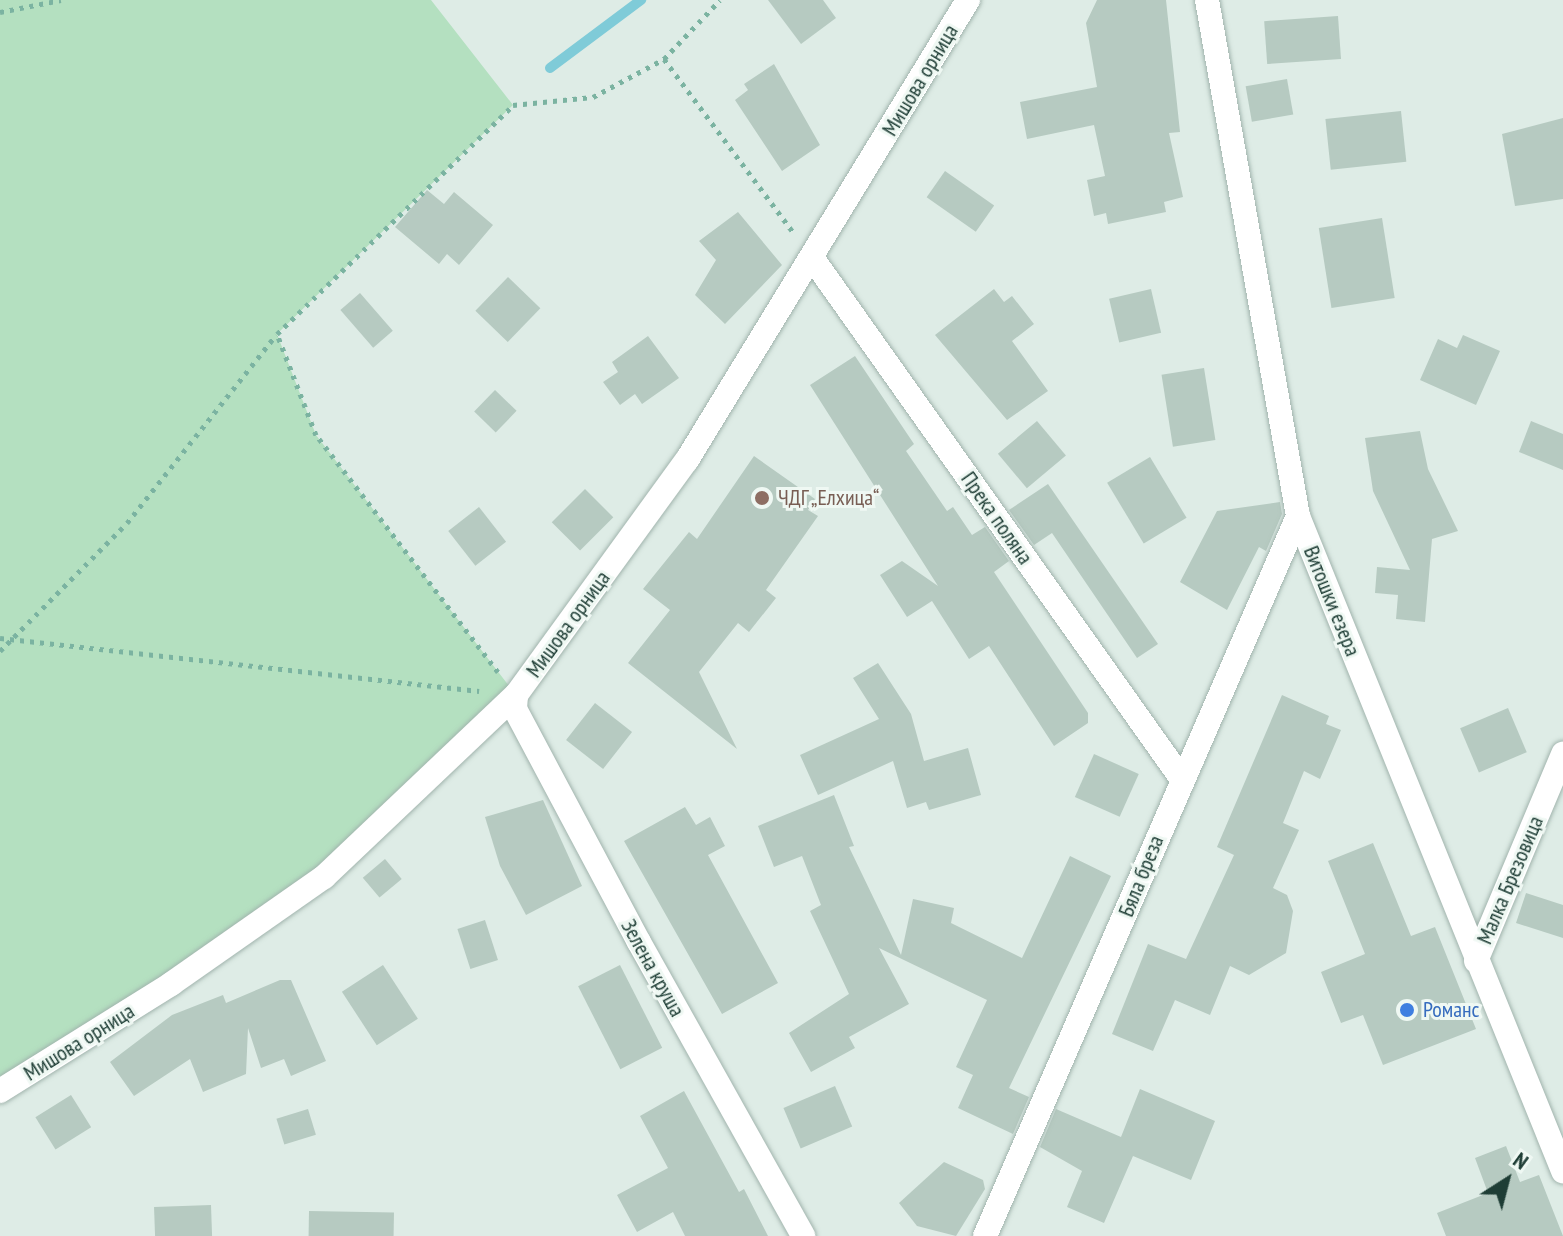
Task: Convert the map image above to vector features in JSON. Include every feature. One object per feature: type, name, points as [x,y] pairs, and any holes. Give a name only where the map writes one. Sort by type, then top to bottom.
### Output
[{"type":"street","name":"Мишова орница","points":[[0,1091],[171,984],[324,877],[516,695],[687,460],[813,259],[968,0]]},
{"type":"street","name":"Витошки езера","points":[[1207,0],[1298,516],[1563,1171]]},
{"type":"street","name":"Прека поляна","points":[[813,259],[1181,778]]},
{"type":"street","name":"Бяла бреза","points":[[985,1236],[1181,778],[1298,516]]},
{"type":"street","name":"Зелена круша","points":[[516,695],[515,709],[631,928],[803,1236]]},
{"type":"street","name":"Малка Брезовица","points":[[1476,961],[1563,754]]},
{"type":"path","points":[[0,12],[61,0]]},
{"type":"path","points":[[0,651],[127,523],[277,334],[513,105],[593,97],[664,59],[720,0]]},
{"type":"path","points":[[664,59],[813,259]]},
{"type":"path","points":[[277,334],[316,435],[516,695]]},
{"type":"path","points":[[0,638],[516,695]]},
{"type":"green space","points":[[0,0],[431,0],[513,105],[277,334],[316,435],[516,695],[324,877],[0,1091]]},
{"type":"building","points":[[768,0],[823,0],[836,18],[801,44]]},
{"type":"building","points":[[1097,0],[1166,0],[1180,132],[1169,133],[1183,197],[1164,202],[1166,212],[1108,224],[1106,213],[1094,216],[1087,180],[1105,176],[1094,125],[1027,139],[1020,102],[1097,87],[1086,23]]},
{"type":"building","points":[[1338,16],[1341,59],[1267,64],[1264,21]]},
{"type":"building","points":[[774,64],[820,145],[782,171],[735,100],[748,90],[744,84]]},
{"type":"building","points":[[1287,79],[1293,114],[1252,122],[1246,86]]},
{"type":"building","points":[[1401,111],[1406,162],[1331,170],[1325,119]]},
{"type":"building","points":[[1563,118],[1563,199],[1515,206],[1502,134]]},
{"type":"building","points":[[945,171],[994,205],[976,232],[927,197]]},
{"type":"building","points":[[427,190],[444,204],[454,192],[493,225],[459,265],[447,254],[439,264],[395,227]]},
{"type":"building","points":[[738,212],[782,265],[725,324],[695,295],[716,260],[699,241]]},
{"type":"building","points":[[1382,218],[1395,298],[1331,308],[1319,228]]},
{"type":"building","points":[[508,277],[540,308],[508,342],[475,311]]},
{"type":"building","points":[[994,289],[1004,302],[1012,296],[1034,324],[1012,341],[1048,391],[1007,420],[935,335]]},
{"type":"building","points":[[1151,289],[1161,333],[1119,343],[1109,299]]},
{"type":"building","points":[[360,293],[393,331],[373,348],[340,310]]},
{"type":"building","points":[[1463,335],[1500,351],[1476,405],[1420,380],[1438,339],[1457,348]]},
{"type":"building","points":[[648,336],[679,378],[642,404],[635,394],[620,405],[603,382],[618,372],[612,362]]},
{"type":"building","points":[[855,356],[914,444],[906,451],[947,511],[953,507],[972,535],[985,527],[1009,561],[994,572],[1088,713],[1088,723],[1054,746],[989,646],[969,659],[932,601],[907,617],[880,575],[902,561],[938,586],[810,385]]},
{"type":"building","points":[[1204,368],[1215,440],[1173,447],[1162,375]]},
{"type":"building","points":[[495,390],[517,411],[496,432],[474,412]]},
{"type":"building","points":[[1037,421],[1066,455],[1027,488],[998,454]]},
{"type":"building","points":[[1531,421],[1563,434],[1563,470],[1519,452]]},
{"type":"building","points":[[1420,431],[1428,469],[1458,531],[1432,539],[1425,622],[1396,619],[1398,595],[1375,593],[1377,567],[1410,570],[1373,491],[1365,438]]},
{"type":"building","points":[[754,456],[815,499],[808,510],[818,516],[766,590],[776,598],[749,632],[738,623],[699,672],[737,749],[628,663],[670,610],[643,589],[689,532],[697,539]]},
{"type":"building","points":[[1150,457],[1187,518],[1144,544],[1107,483]]},
{"type":"building","points":[[1048,484],[1158,644],[1137,658],[1052,533],[1034,545],[1009,510]]},
{"type":"building","points":[[585,489],[613,517],[580,551],[552,522]]},
{"type":"building","points":[[1280,502],[1282,514],[1266,551],[1259,547],[1227,610],[1180,582],[1217,511]]},
{"type":"building","points":[[479,507],[506,542],[475,566],[448,531]]},
{"type":"building","points":[[878,663],[911,714],[924,761],[968,748],[981,795],[929,810],[926,802],[907,808],[893,761],[818,795],[800,755],[879,719],[853,678]]},
{"type":"building","points":[[1282,695],[1329,716],[1326,724],[1341,730],[1320,779],[1304,771],[1283,823],[1299,830],[1273,888],[1287,895],[1293,911],[1286,953],[1249,975],[1230,966],[1210,1015],[1175,1000],[1153,1051],[1112,1034],[1148,944],[1186,959],[1234,855],[1217,847]]},
{"type":"building","points":[[595,703],[632,732],[603,769],[566,740]]},
{"type":"building","points":[[1508,708],[1527,752],[1479,773],[1460,728]]},
{"type":"building","points":[[1094,754],[1139,774],[1120,817],[1075,797]]},
{"type":"building","points":[[834,795],[854,846],[849,847],[901,955],[913,899],[954,908],[951,923],[1022,958],[1070,856],[1111,876],[1009,1088],[1029,1097],[1013,1134],[958,1108],[973,1075],[956,1067],[987,1000],[879,948],[909,1004],[849,1037],[855,1048],[811,1072],[789,1033],[849,994],[810,911],[821,905],[802,856],[774,867],[758,826]]},
{"type":"building","points":[[543,800],[582,886],[526,915],[500,866],[485,817]]},
{"type":"building","points":[[685,807],[696,825],[710,817],[725,846],[708,855],[778,983],[722,1014],[624,841]]},
{"type":"building","points":[[1373,843],[1411,936],[1435,927],[1476,1029],[1383,1065],[1363,1015],[1341,1023],[1321,972],[1365,954],[1328,861]]},
{"type":"building","points":[[385,859],[402,879],[379,898],[363,878]]},
{"type":"building","points":[[1526,893],[1563,905],[1563,938],[1516,923]]},
{"type":"building","points":[[485,920],[498,960],[470,969],[457,929]]},
{"type":"building","points":[[383,965],[418,1019],[377,1045],[342,992]]},
{"type":"building","points":[[620,965],[662,1048],[620,1069],[578,986]]},
{"type":"building","points":[[280,980],[291,980],[326,1061],[291,1076],[284,1059],[261,1068],[248,1028],[246,1074],[203,1092],[190,1059],[134,1096],[110,1062],[172,1015],[223,995],[226,1003]]},
{"type":"building","points":[[835,1086],[852,1127],[801,1148],[783,1108]]},
{"type":"building","points":[[1140,1089],[1215,1121],[1191,1180],[1133,1156],[1104,1223],[1067,1207],[1082,1171],[1040,1147],[1056,1109],[1121,1137]]},
{"type":"building","points":[[684,1091],[739,1192],[744,1189],[768,1236],[685,1236],[673,1212],[637,1232],[617,1195],[668,1168],[640,1116]]},
{"type":"building","points":[[71,1095],[91,1127],[56,1149],[35,1117]]},
{"type":"building","points":[[308,1109],[316,1135],[284,1144],[276,1119]]},
{"type":"building","points":[[1506,1146],[1520,1182],[1539,1175],[1563,1236],[1446,1236],[1437,1213],[1488,1193],[1475,1158]]},
{"type":"building","points":[[944,1162],[983,1180],[985,1189],[956,1236],[917,1226],[899,1203]]},
{"type":"building","points":[[211,1205],[212,1236],[155,1236],[154,1207]]},
{"type":"building","points":[[309,1211],[394,1212],[394,1236],[309,1236]]},
{"type":"waterway","points":[[550,68],[641,0]]},
{"type":"place","name":"ЧДГ „Елхица“","points":[[762,498]]},
{"type":"place","name":"Романс","points":[[1407,1010]]}]
